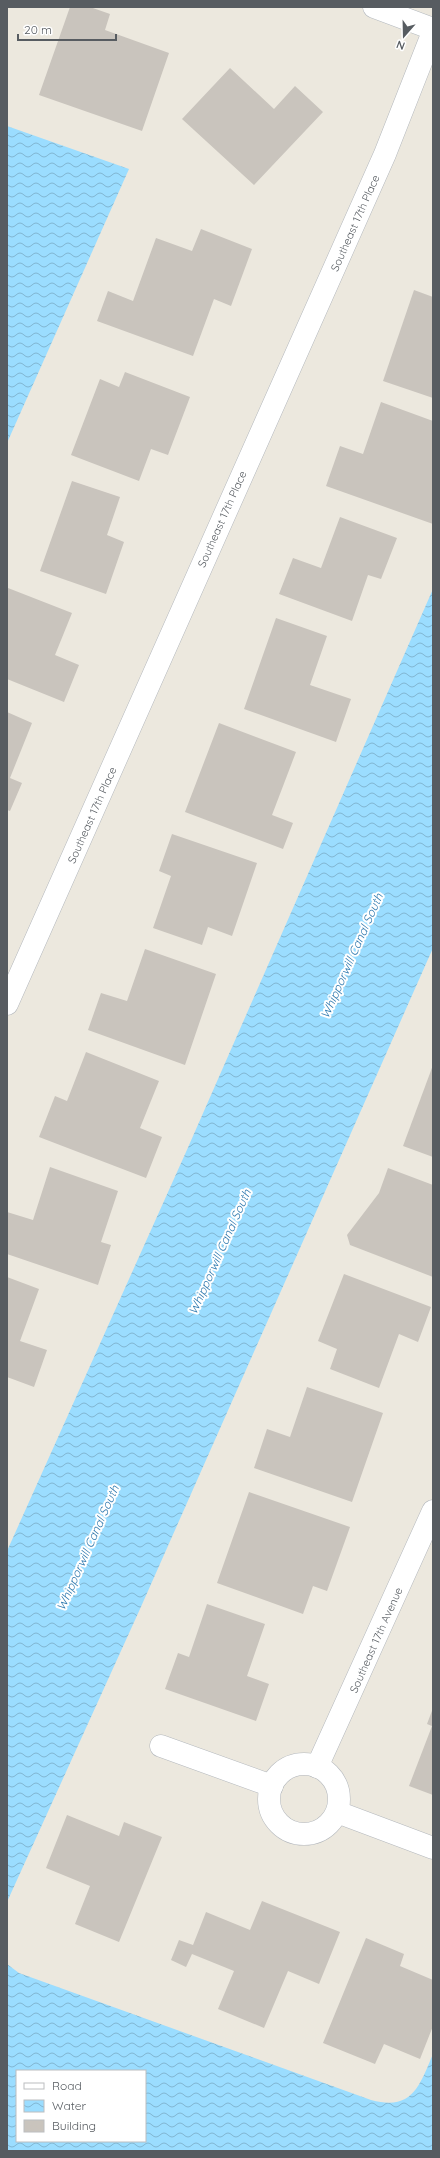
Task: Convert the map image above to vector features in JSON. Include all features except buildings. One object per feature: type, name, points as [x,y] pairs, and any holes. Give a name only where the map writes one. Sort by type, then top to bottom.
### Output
[{"type":"street","points":[[374,7],[433,29]]},
{"type":"street","name":"Southeast 17th Place","points":[[7,1004],[385,154],[433,32]]},
{"type":"street","name":"Southeast 17th Avenue","points":[[317,1767],[433,1511]]},
{"type":"street","points":[[161,1746],[272,1786]]},
{"type":"street","points":[[306,1764],[317,1767],[327,1772],[338,1790],[340,1801],[337,1812],[332,1821],[313,1834],[292,1832],[282,1827],[274,1818],[270,1808],[272,1786],[277,1777],[286,1769],[296,1765],[306,1764]]},
{"type":"street","points":[[337,1812],[433,1848]]},
{"type":"water","points":[[7,126],[129,169],[7,443]]},
{"type":"water","name":"Whipporwill Canal South","points":[[433,589],[433,948],[140,1609],[7,1902],[7,1551],[186,1152]]},
{"type":"water","points":[[7,1964],[19,1973],[371,2100],[385,2103],[405,2099],[412,2094],[423,2077],[433,2054],[433,2151],[7,2151]]}]
